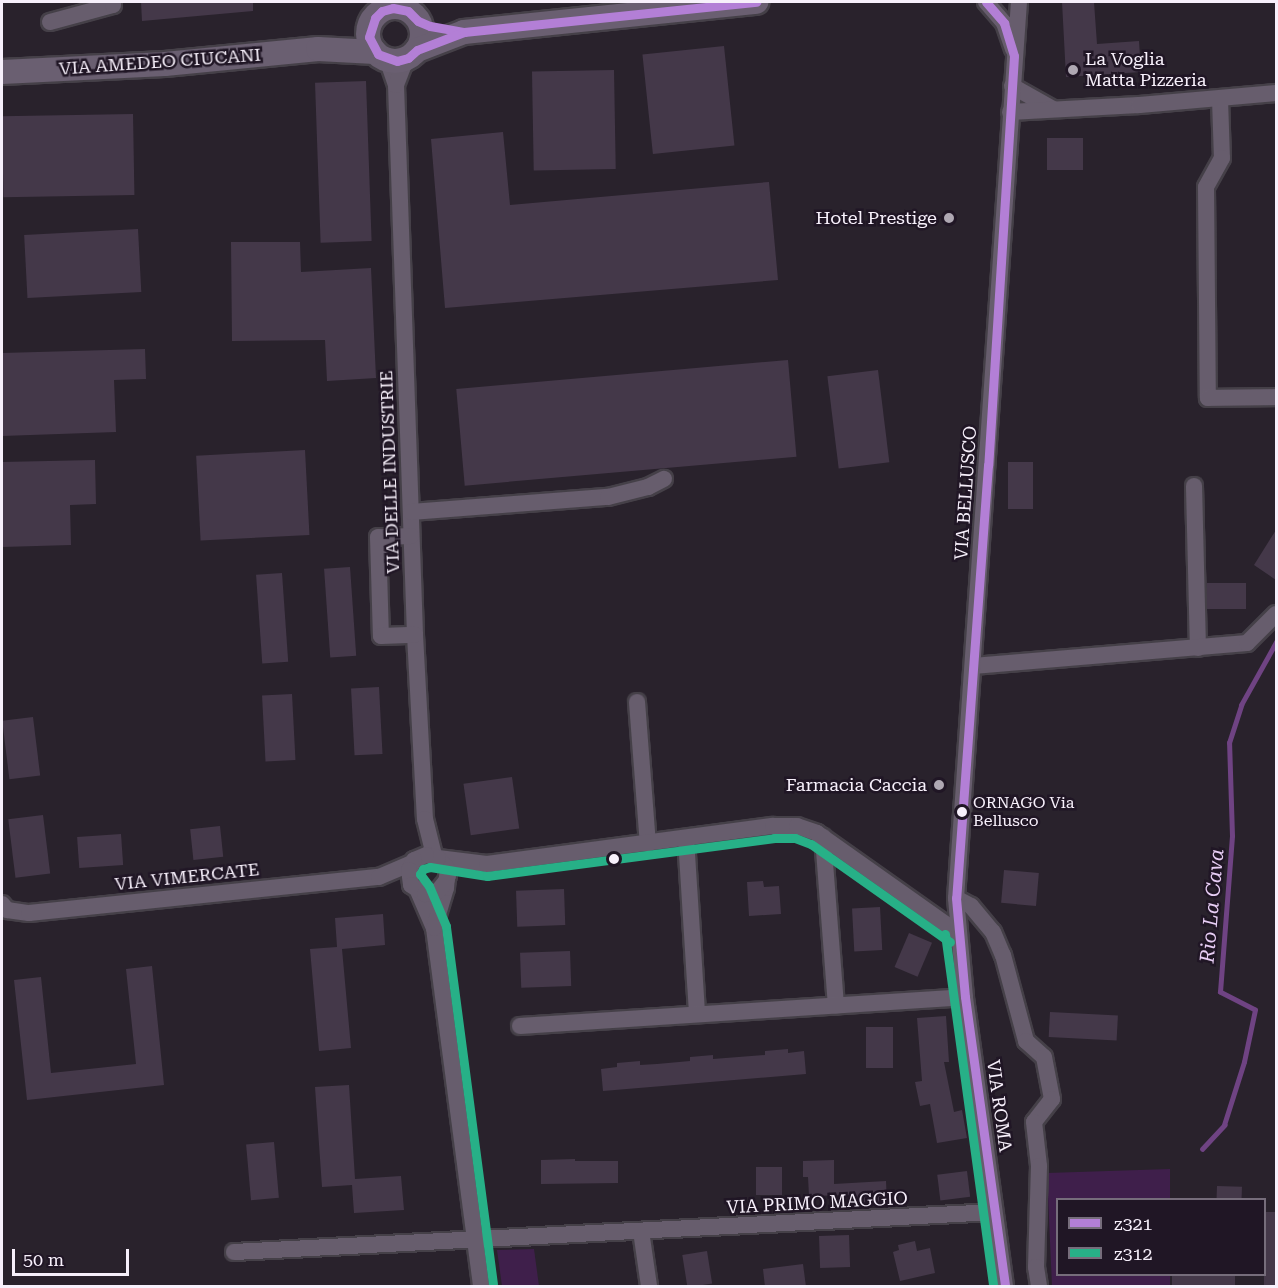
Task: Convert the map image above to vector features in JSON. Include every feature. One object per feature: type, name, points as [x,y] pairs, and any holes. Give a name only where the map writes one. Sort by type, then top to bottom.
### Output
[{"type":"main road","name":"VIA AMEDEO CIUCANI","points":[[2,72],[165,64],[318,49],[396,55],[464,32],[689,4],[756,2]]},
{"type":"main road","name":"VIA AMEDEO CIUCANI","points":[[318,49],[371,24],[380,13],[393,8],[407,10],[418,21],[464,32]]},
{"type":"main road","points":[[371,24],[369,38],[396,55],[422,36],[418,21]]},
{"type":"street","points":[[50,22],[113,5],[113,2]]},
{"type":"street","name":"VIA BELLUSCO","points":[[986,2],[1004,23],[1014,56]]},
{"type":"street","name":"VIA BELLUSCO","points":[[957,932],[956,898],[1019,2]]},
{"type":"street","name":"VIA DELLE INDUSTRIE","points":[[396,55],[415,635],[425,819],[436,857]]},
{"type":"street","points":[[1012,87],[1054,109]]},
{"type":"street","points":[[1010,112],[1220,99],[1276,93]]},
{"type":"street","points":[[1220,99],[1222,158],[1206,187],[1208,398],[1276,396]]},
{"type":"street","points":[[411,512],[608,496],[648,487],[664,479]]},
{"type":"street","points":[[1194,486],[1198,648]]},
{"type":"street","points":[[411,536],[378,537],[381,636],[415,635]]},
{"type":"street","points":[[973,666],[1247,644],[1276,614]]},
{"type":"street","points":[[637,702],[648,844]]},
{"type":"street","points":[[481,1287],[434,928],[408,875],[412,863],[421,856],[487,864],[789,825],[805,828],[823,837],[957,932]]},
{"type":"street","points":[[823,837],[836,1006]]},
{"type":"street","points":[[686,838],[697,1014]]},
{"type":"street","points":[[434,928],[447,879],[447,868],[436,857]]},
{"type":"street","name":"VIA VIMERCATE","points":[[2,904],[7,910],[29,913],[379,877],[412,863]]},
{"type":"street","name":"VIA VIMERCATE","points":[[379,877],[415,889]]},
{"type":"street","points":[[415,889],[427,894],[436,893],[443,888],[447,879]]},
{"type":"street","points":[[956,898],[971,906],[993,932],[1003,955],[1026,1041],[1044,1057],[1052,1099],[1034,1122],[1039,1166],[1036,1267],[1039,1287]]},
{"type":"street","name":"VIA ROMA","points":[[957,932],[1005,1287]]},
{"type":"street","points":[[520,1026],[956,998]]},
{"type":"street","name":"VIA PRIMO MAGGIO","points":[[234,1251],[994,1212]]},
{"type":"street","points":[[642,1231],[649,1287]]},
{"type":"shaded area","points":[[1170,1169],[1170,1198],[1056,1198],[1056,1276],[1170,1276],[1170,1286],[1052,1286],[1047,1173]]},
{"type":"shaded area","points":[[534,1249],[539,1286],[502,1286],[497,1250]]},
{"type":"building","points":[[141,2],[253,2],[253,11],[142,21]]},
{"type":"building","points":[[1062,2],[1094,2],[1097,44],[1139,41],[1141,72],[1066,77]]},
{"type":"building","points":[[724,46],[734,145],[653,154],[642,55]]},
{"type":"building","points":[[614,70],[616,169],[534,170],[532,71]]},
{"type":"building","points":[[366,81],[372,241],[321,243],[315,83]]},
{"type":"building","points":[[133,114],[134,195],[3,197],[2,116]]},
{"type":"building","points":[[503,132],[510,205],[769,182],[778,280],[445,308],[431,139]]},
{"type":"building","points":[[1047,138],[1083,138],[1083,170],[1047,170]]},
{"type":"building","points":[[138,229],[141,292],[27,298],[24,235]]},
{"type":"building","points":[[231,242],[300,242],[301,272],[371,268],[376,378],[327,381],[325,340],[232,341]]},
{"type":"building","points":[[145,349],[146,379],[114,380],[116,432],[2,436],[2,353]]},
{"type":"building","points":[[788,360],[796,457],[465,486],[456,389]]},
{"type":"building","points":[[878,370],[889,462],[839,469],[827,376]]},
{"type":"building","points":[[305,450],[309,535],[201,541],[196,456]]},
{"type":"building","points":[[95,460],[96,504],[70,505],[71,545],[2,547],[2,462]]},
{"type":"building","points":[[1008,462],[1033,462],[1033,509],[1008,509]]},
{"type":"building","points":[[1276,530],[1276,580],[1254,565]]},
{"type":"building","points":[[350,567],[356,656],[330,658],[324,569]]},
{"type":"building","points":[[282,573],[288,662],[262,664],[256,575]]},
{"type":"building","points":[[1207,583],[1246,583],[1246,609],[1207,609]]},
{"type":"building","points":[[379,687],[383,754],[355,755],[351,688]]},
{"type":"building","points":[[292,694],[295,760],[265,761],[262,696]]},
{"type":"building","points":[[33,717],[40,776],[9,779],[2,721]]},
{"type":"building","points":[[512,777],[519,828],[471,835],[463,784]]},
{"type":"building","points":[[43,815],[50,874],[15,878],[8,819]]},
{"type":"building","points":[[220,826],[223,857],[193,860],[190,829]]},
{"type":"building","points":[[121,834],[123,865],[79,868],[77,837]]},
{"type":"building","points":[[1004,870],[1039,873],[1036,906],[1001,903]]},
{"type":"building","points":[[763,881],[764,887],[779,886],[781,914],[749,916],[747,882]]},
{"type":"building","points":[[564,889],[565,925],[517,927],[516,891]]},
{"type":"building","points":[[880,907],[882,950],[854,951],[852,908]]},
{"type":"building","points":[[383,914],[385,945],[342,949],[351,1048],[319,1051],[310,949],[337,947],[335,918]]},
{"type":"building","points":[[909,933],[932,943],[918,977],[895,967]]},
{"type":"building","points":[[570,951],[571,986],[521,988],[520,953]]},
{"type":"building","points":[[152,966],[164,1085],[27,1100],[14,980],[41,977],[51,1073],[136,1064],[126,969]]},
{"type":"building","points":[[1050,1012],[1118,1016],[1117,1041],[1049,1037]]},
{"type":"building","points":[[946,1016],[949,1062],[944,1062],[954,1112],[962,1110],[967,1138],[937,1143],[930,1104],[920,1106],[915,1082],[922,1081],[917,1018]]},
{"type":"building","points":[[866,1027],[893,1027],[893,1068],[866,1068]]},
{"type":"building","points":[[788,1049],[788,1053],[804,1051],[806,1074],[603,1091],[601,1069],[617,1067],[617,1063],[640,1061],[640,1065],[657,1064],[690,1061],[690,1057],[713,1055],[713,1059],[765,1055],[765,1051]]},
{"type":"building","points":[[349,1085],[355,1179],[401,1176],[404,1210],[354,1213],[352,1185],[322,1187],[315,1087]]},
{"type":"building","points":[[274,1142],[279,1198],[251,1200],[246,1144]]},
{"type":"building","points":[[575,1159],[575,1161],[618,1161],[618,1183],[541,1184],[541,1160]]},
{"type":"building","points":[[834,1160],[834,1184],[886,1181],[887,1204],[851,1206],[850,1195],[809,1196],[808,1177],[803,1177],[803,1161]]},
{"type":"building","points":[[756,1167],[782,1167],[782,1195],[756,1195]]},
{"type":"building","points":[[967,1171],[970,1197],[940,1200],[937,1175]]},
{"type":"building","points":[[1217,1186],[1242,1187],[1242,1198],[1217,1198]]},
{"type":"building","points":[[1266,1212],[1276,1212],[1276,1286],[1264,1286]]},
{"type":"building","points":[[849,1235],[850,1267],[820,1268],[819,1236]]},
{"type":"building","points":[[915,1241],[917,1251],[930,1248],[935,1273],[900,1281],[893,1252],[899,1250],[898,1245]]},
{"type":"building","points":[[707,1251],[712,1284],[687,1286],[682,1255]]},
{"type":"building","points":[[803,1264],[806,1287],[765,1287],[763,1269]]},
{"type":"building","points":[[1172,1276],[1235,1276],[1235,1286],[1172,1286]]},
{"type":"waterway","name":"Rio La Cava","points":[[1202,1149],[1224,1125],[1244,1062],[1255,1010],[1220,992],[1232,836],[1229,743],[1241,705],[1276,642]]},
{"type":"transit line","name":"z321","points":[[464,32],[756,2]]},
{"type":"transit line","name":"z321","points":[[986,2],[1004,23],[1014,56],[988,465],[956,898],[965,997],[1005,1286]]},
{"type":"transit line","name":"z321","points":[[393,8],[408,11],[418,21],[430,26],[464,32],[417,50],[408,58],[397,61],[378,54],[369,37],[375,18],[382,11],[393,8]]},
{"type":"transit line","name":"z312","points":[[493,1284],[446,926],[429,886],[420,874],[423,869],[430,867],[487,876],[774,838],[795,838],[811,844],[950,942]]},
{"type":"transit line","name":"z312","points":[[945,934],[993,1286]]},
{"type":"place","name":"La Voglia Matta Pizzeria","points":[[1073,70]]},
{"type":"place","name":"Hotel Prestige","points":[[949,218]]},
{"type":"place","name":"Farmacia Caccia","points":[[939,785]]},
{"type":"place","name":"ORNAGO Via Bellusco","points":[[962,812]]}]
